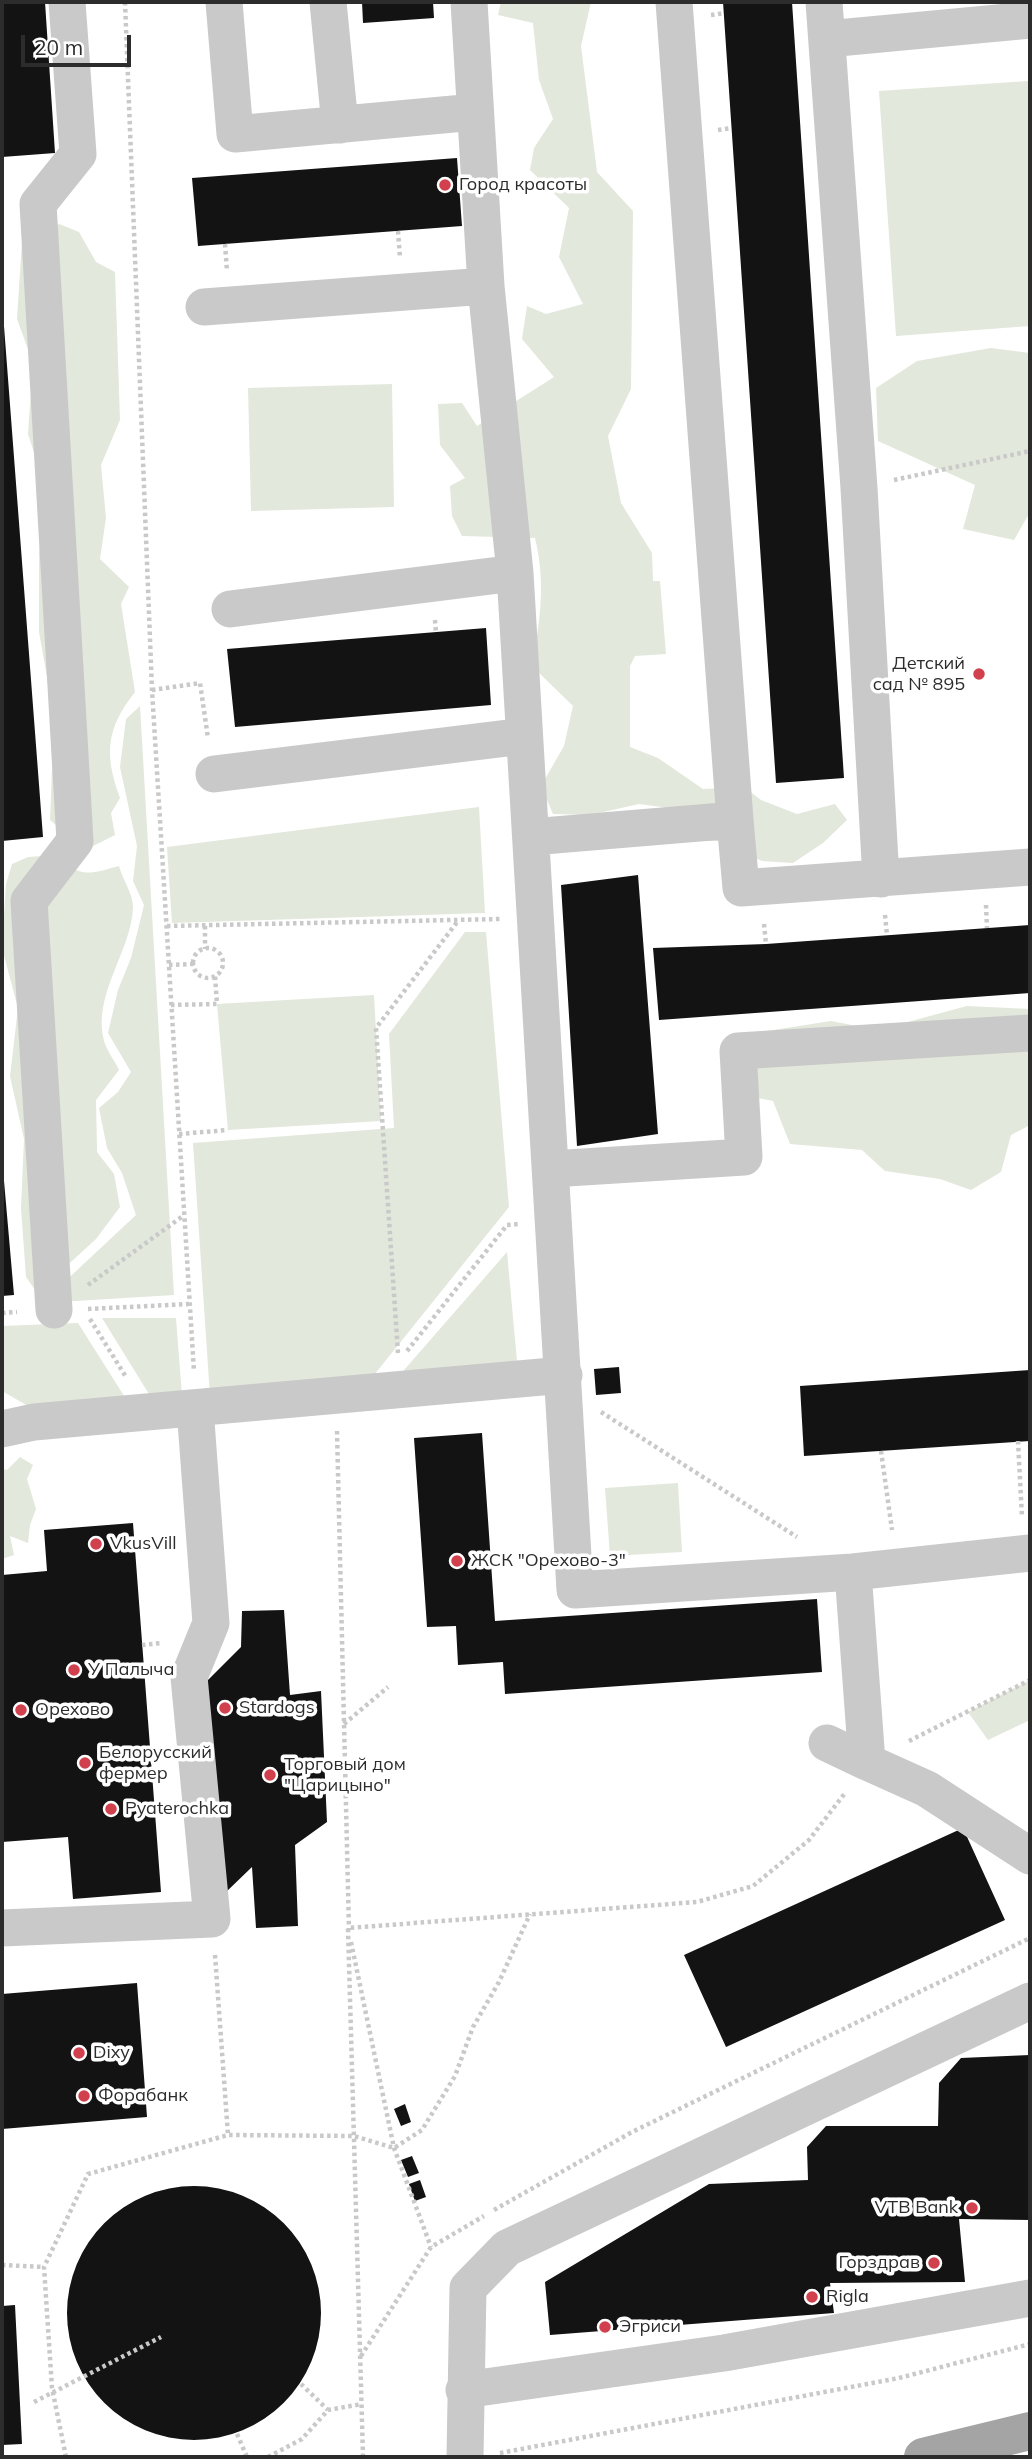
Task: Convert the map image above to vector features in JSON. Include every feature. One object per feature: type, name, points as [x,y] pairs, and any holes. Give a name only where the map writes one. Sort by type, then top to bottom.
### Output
[{"type":"main road","points":[[923,2457],[1030,2431]]},
{"type":"lane","points":[[54,1310],[29,901],[75,841],[38,204],[78,154],[67,2]]},
{"type":"lane","points":[[224,2],[235,134],[475,112]]},
{"type":"lane","points":[[328,2],[340,125]]},
{"type":"lane","points":[[469,2],[486,286],[514,573],[555,1221],[575,1590],[853,1572],[1027,1553]]},
{"type":"lane","points":[[674,2],[741,888],[1030,867]]},
{"type":"lane","points":[[824,2],[859,488],[881,879]]},
{"type":"lane","points":[[827,38],[1030,19]]},
{"type":"lane","points":[[204,307],[486,286]]},
{"type":"lane","points":[[230,609],[514,573]]},
{"type":"lane","points":[[214,774],[524,736]]},
{"type":"lane","points":[[531,837],[735,820]]},
{"type":"lane","points":[[551,1169],[744,1157],[738,1051],[1030,1033]]},
{"type":"lane","points":[[2,1429],[34,1422],[148,1412],[203,1416],[336,1395],[564,1382]]},
{"type":"lane","points":[[2,1928],[212,1919],[189,1677],[211,1623],[203,1416]]},
{"type":"lane","points":[[853,1572],[867,1762]]},
{"type":"lane","points":[[827,1743],[927,1789],[1030,1856]]},
{"type":"lane","points":[[479,2456],[464,2390],[468,2288],[507,2248],[1030,2001]]},
{"type":"lane","points":[[464,2390],[724,2353],[1030,2298]]},
{"type":"path","points":[[125,2],[152,690],[189,1304],[203,1416]]},
{"type":"path","points":[[859,488],[1030,451]]},
{"type":"path","points":[[152,690],[200,683],[214,774]]},
{"type":"path","points":[[167,926],[536,918]]},
{"type":"path","points":[[458,921],[376,1028],[398,1362],[507,1225],[555,1221]]},
{"type":"path","points":[[205,926],[205,949]]},
{"type":"path","points":[[205,949],[220,955],[222,968],[215,976],[206,978],[200,976],[193,964],[197,953],[205,949]]},
{"type":"path","points":[[169,965],[193,964]]},
{"type":"path","points":[[171,1005],[218,1004],[215,976]]},
{"type":"path","points":[[179,1134],[228,1130]]},
{"type":"path","points":[[2,1313],[54,1310],[184,1216]]},
{"type":"path","points":[[148,1412],[84,1309],[189,1304]]},
{"type":"path","points":[[564,1382],[801,1539]]},
{"type":"path","points":[[336,1395],[363,2457]]},
{"type":"path","points":[[1018,1441],[1027,1553]]},
{"type":"path","points":[[880,1451],[897,1568]]},
{"type":"path","points":[[348,1928],[697,1902],[753,1886],[809,1840],[867,1762],[1030,1679]]},
{"type":"path","points":[[344,1725],[388,1687]]},
{"type":"path","points":[[66,2457],[52,2388],[44,2267],[88,2174],[228,2135],[354,2136],[394,2148],[422,2130],[455,2076],[473,2027],[499,1982],[530,1914]]},
{"type":"path","points":[[212,1919],[228,2135]]},
{"type":"path","points":[[348,1928],[394,2148],[430,2247]]},
{"type":"path","points":[[360,2357],[430,2247],[632,2132],[1030,1938]]},
{"type":"path","points":[[2,2265],[44,2267]]},
{"type":"path","points":[[34,2402],[161,2337]]},
{"type":"path","points":[[479,2456],[899,2378],[1030,2344]]},
{"type":"path","points":[[301,2384],[328,2410]]},
{"type":"path","points":[[268,2457],[302,2439],[328,2410],[362,2404]]},
{"type":"path","points":[[237,2434],[247,2457]]},
{"type":"shaded area","points":[[501,2],[591,2],[581,46],[597,172],[633,211],[631,389],[608,436],[621,503],[652,553],[653,581],[660,581],[666,654],[635,656],[630,666],[630,747],[658,758],[703,789],[744,787],[761,800],[797,814],[835,804],[847,820],[823,843],[793,863],[762,861],[719,841],[688,841],[669,808],[639,804],[590,815],[553,814],[541,786],[564,746],[573,706],[532,666],[541,587],[535,538],[462,536],[452,516],[450,486],[465,478],[440,445],[438,404],[462,403],[477,426],[554,377],[522,339],[527,306],[546,314],[583,304],[559,257],[569,208],[530,170],[534,148],[553,119],[539,80],[533,23],[498,15]]},
{"type":"shaded area","points":[[1028,81],[1030,326],[896,336],[879,91]]},
{"type":"shaded area","points":[[59,224],[79,232],[96,262],[115,272],[120,420],[101,465],[106,518],[100,559],[129,587],[121,604],[135,692],[118,718],[111,742],[112,768],[120,798],[111,813],[115,835],[85,850],[50,820],[54,716],[39,632],[39,554],[45,486],[28,434],[33,363],[17,319],[22,241]]},
{"type":"shaded area","points":[[991,348],[1030,353],[1030,512],[1014,540],[963,529],[975,485],[878,441],[876,388],[917,361]]},
{"type":"shaded area","points":[[392,384],[394,507],[251,511],[248,388]]},
{"type":"shaded area","points":[[140,706],[174,1295],[59,1302],[59,1287],[136,1215],[122,1173],[107,1148],[99,1108],[118,1092],[131,1072],[108,1033],[144,905],[133,881],[137,846],[120,767],[126,719]]},
{"type":"shaded area","points":[[479,807],[485,913],[172,923],[167,847]]},
{"type":"shaded area","points":[[57,855],[79,871],[93,872],[119,866],[133,903],[131,924],[103,1007],[105,1045],[119,1070],[96,1100],[97,1152],[114,1174],[120,1207],[96,1239],[37,1293],[26,1277],[21,1208],[24,1139],[10,1076],[18,1008],[2,948],[6,884],[12,864],[28,857]]},
{"type":"shaded area","points":[[465,932],[486,932],[509,1207],[366,1385],[210,1396],[193,1143],[394,1128],[389,1034]]},
{"type":"shaded area","points":[[374,995],[381,1121],[228,1130],[217,1004]]},
{"type":"shaded area","points":[[967,1006],[1030,1009],[1030,1125],[1011,1135],[1001,1172],[971,1190],[940,1179],[885,1171],[862,1150],[790,1144],[773,1101],[729,1092],[767,1031],[831,1021],[878,1030]]},
{"type":"shaded area","points":[[507,1252],[518,1372],[391,1385]]},
{"type":"shaded area","points":[[102,1318],[176,1318],[182,1396],[152,1399]]},
{"type":"shaded area","points":[[78,1323],[126,1399],[28,1406],[2,1391],[2,1326]]},
{"type":"shaded area","points":[[20,1457],[33,1465],[27,1479],[36,1509],[30,1525],[28,1543],[10,1536],[14,1555],[2,1559],[2,1469],[7,1470]]},
{"type":"shaded area","points":[[678,1483],[682,1552],[610,1556],[605,1488]]},
{"type":"shaded area","points":[[1030,1680],[1030,1720],[988,1740],[968,1712]]},
{"type":"building","points":[[2,2],[45,2],[55,153],[2,157]]},
{"type":"building","points":[[362,2],[433,2],[434,18],[363,23]]},
{"type":"building","points":[[723,2],[792,2],[844,778],[776,783]]},
{"type":"building","points":[[457,158],[462,226],[198,246],[192,178]]},
{"type":"building","points":[[2,300],[43,837],[2,841]]},
{"type":"building","points":[[486,628],[491,705],[235,727],[227,649]]},
{"type":"building","points":[[638,875],[658,1134],[577,1146],[561,885]]},
{"type":"building","points":[[1030,925],[1030,993],[659,1020],[653,948],[766,944]]},
{"type":"building","points":[[2,1158],[14,1295],[2,1296]]},
{"type":"building","points":[[619,1367],[621,1393],[596,1395],[594,1369]]},
{"type":"building","points":[[1030,1370],[1030,1441],[804,1456],[800,1386]]},
{"type":"building","name":"ЖСК \"Орехово-3\"","points":[[482,1433],[495,1621],[817,1599],[822,1672],[505,1694],[503,1662],[458,1665],[456,1626],[427,1627],[414,1438]]},
{"type":"building","points":[[133,1523],[161,1892],[73,1899],[68,1837],[2,1842],[2,1575],[47,1571],[44,1530]]},
{"type":"building","name":"Торговый дом \"Царицыно\"","points":[[284,1610],[290,1695],[321,1691],[327,1822],[295,1845],[298,1926],[256,1928],[252,1867],[225,1893],[206,1682],[241,1647],[242,1611]]},
{"type":"building","points":[[963,1828],[1005,1920],[726,2047],[684,1955]]},
{"type":"building","points":[[137,1983],[147,2117],[2,2129],[2,1994]]},
{"type":"building","points":[[1030,2055],[1030,2220],[959,2219],[965,2282],[830,2283],[834,2313],[550,2335],[545,2282],[709,2184],[808,2180],[807,2147],[826,2126],[938,2126],[939,2083],[961,2058]]},
{"type":"building","points":[[405,2104],[411,2122],[401,2126],[394,2109]]},
{"type":"building","points":[[412,2156],[419,2173],[408,2177],[401,2160]]},
{"type":"building","points":[[420,2180],[426,2197],[415,2201],[409,2184]]},
{"type":"building","points":[[194,2186],[243,2196],[284,2223],[311,2264],[321,2313],[311,2362],[284,2403],[243,2430],[194,2440],[145,2430],[104,2403],[77,2362],[67,2313],[77,2264],[104,2223],[145,2196]]},
{"type":"building","points":[[15,2305],[22,2444],[2,2445],[2,2306]]},
{"type":"place","name":"Город красоты","points":[[445,185]]},
{"type":"place","name":"Детский сад № 895","points":[[979,674]]},
{"type":"place","name":"VkusVill","points":[[96,1544]]},
{"type":"place","name":"ЖСК \"Орехово-3\"","points":[[457,1561]]},
{"type":"place","name":"У Палыча","points":[[74,1670]]},
{"type":"place","name":"Stardogs","points":[[225,1708]]},
{"type":"place","name":"Орехово","points":[[21,1710]]},
{"type":"place","name":"Белорусский фермер","points":[[85,1763]]},
{"type":"place","name":"Торговый дом \"Царицыно\"","points":[[270,1775]]},
{"type":"place","name":"Pyaterochka","points":[[111,1809]]},
{"type":"place","name":"Dixy","points":[[79,2053]]},
{"type":"place","name":"Форабанк","points":[[84,2096]]},
{"type":"place","name":"VTB Bank","points":[[972,2208]]},
{"type":"place","name":"Горздрав","points":[[934,2263]]},
{"type":"place","name":"Rigla","points":[[812,2297]]},
{"type":"place","name":"Эгриси","points":[[605,2327]]}]
